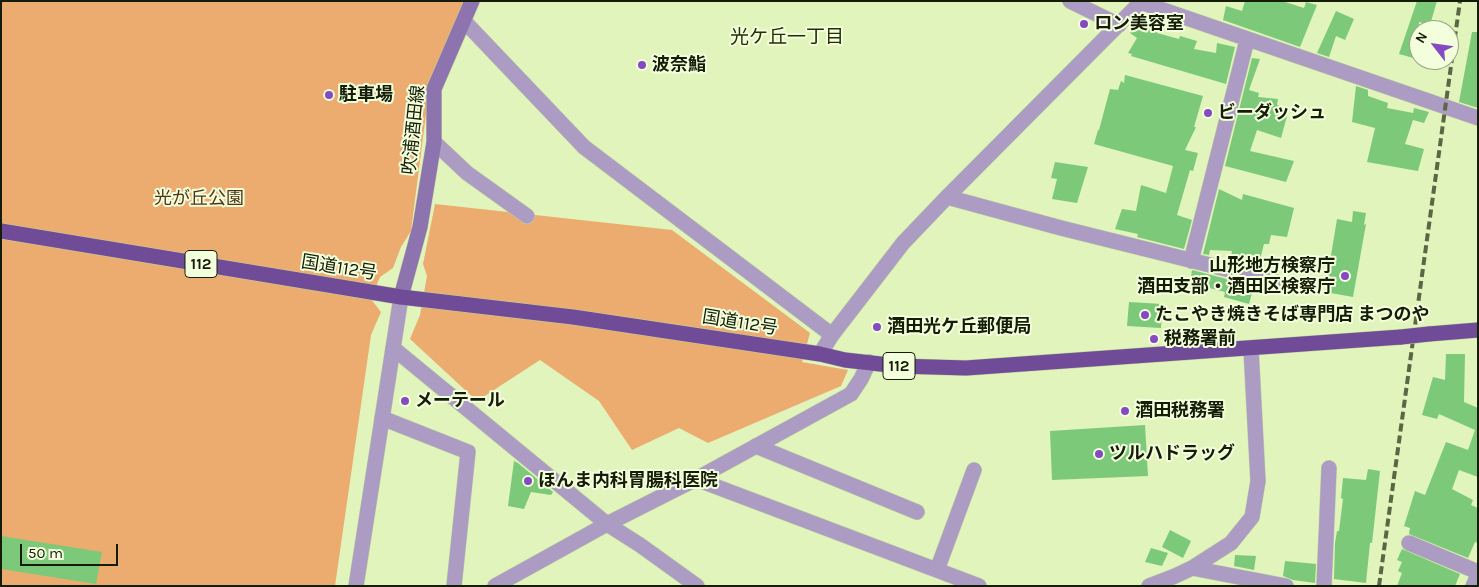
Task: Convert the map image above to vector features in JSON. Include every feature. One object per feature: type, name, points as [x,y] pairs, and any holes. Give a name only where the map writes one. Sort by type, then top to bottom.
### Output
[{"type":"highway","name":"国道112号","points":[[1,231],[401,297],[573,317],[820,354],[845,360],[898,366],[966,368],[1251,349],[1478,330]]},
{"type":"main road","name":"吹浦酒田線","points":[[401,297],[420,227],[434,142],[434,89],[472,1]]},
{"type":"street","points":[[1070,1],[1119,25]]},
{"type":"street","points":[[820,354],[832,335],[903,244],[947,197],[1119,25],[1139,2],[1478,118]]},
{"type":"street","points":[[464,21],[584,147],[832,335]]},
{"type":"street","points":[[1190,261],[1247,40]]},
{"type":"street","points":[[434,142],[467,173],[527,216]]},
{"type":"street","points":[[947,197],[1061,228],[1274,281]]},
{"type":"street","points":[[356,586],[401,297]]},
{"type":"street","points":[[393,348],[607,524],[640,544],[697,586]]},
{"type":"street","points":[[1149,586],[1174,581],[1231,543],[1252,517],[1258,481],[1251,349]]},
{"type":"street","points":[[495,586],[851,394],[861,379],[868,362]]},
{"type":"street","points":[[382,418],[468,452],[454,586]]},
{"type":"street","points":[[756,446],[917,512]]},
{"type":"street","points":[[1324,586],[1329,468]]},
{"type":"street","points":[[937,570],[974,470]]},
{"type":"street","points":[[696,479],[979,586]]},
{"type":"street","points":[[1409,543],[1478,574],[1473,586]]},
{"type":"street","points":[[1192,568],[1249,583],[1286,586]]},
{"type":"green space","name":"光が丘公園","points":[[1,1],[464,1],[429,91],[411,231],[401,247],[393,268],[380,277],[371,299],[381,312],[371,335],[335,586],[1,586]]},
{"type":"green space","points":[[435,204],[672,230],[810,333],[802,362],[848,370],[841,386],[708,443],[679,428],[632,450],[599,401],[540,360],[477,401],[410,339],[420,315],[427,276],[423,264]]},
{"type":"building","points":[[1245,1],[1282,1],[1304,8],[1306,2],[1317,5],[1300,47],[1223,20],[1226,6],[1242,11]]},
{"type":"building","points":[[1417,1],[1437,1],[1431,20],[1411,20]]},
{"type":"building","points":[[1336,11],[1354,19],[1345,40],[1336,36],[1329,57],[1317,53]]},
{"type":"building","points":[[1134,23],[1158,29],[1157,33],[1179,39],[1180,36],[1197,41],[1194,49],[1216,53],[1217,43],[1235,47],[1226,84],[1131,56],[1132,54],[1128,53],[1137,38],[1130,33]]},
{"type":"building","points":[[1409,25],[1409,57],[1399,54]]},
{"type":"building","points":[[1472,32],[1478,32],[1478,108],[1459,102]]},
{"type":"building","points":[[1252,58],[1260,59],[1249,90],[1259,93],[1258,97],[1278,99],[1277,105],[1289,109],[1281,138],[1257,130],[1250,151],[1294,161],[1286,182],[1225,166]]},
{"type":"building","points":[[1125,75],[1203,96],[1194,127],[1196,127],[1185,150],[1198,153],[1193,171],[1190,170],[1177,215],[1192,220],[1184,249],[1137,237],[1138,234],[1115,229],[1122,209],[1136,211],[1141,185],[1166,193],[1173,166],[1094,144],[1110,89],[1118,90],[1121,81],[1124,83]]},
{"type":"building","points":[[1356,86],[1368,90],[1368,96],[1388,103],[1387,108],[1413,113],[1414,108],[1429,112],[1424,123],[1413,120],[1405,144],[1424,149],[1418,171],[1367,162],[1375,128],[1352,122]]},
{"type":"building","points":[[1055,162],[1088,167],[1077,203],[1052,199],[1057,179],[1051,178]]},
{"type":"building","points":[[1219,189],[1242,200],[1243,194],[1294,208],[1287,237],[1271,235],[1269,244],[1264,244],[1258,267],[1230,260],[1232,251],[1210,250],[1209,255],[1203,254]]},
{"type":"building","points":[[1353,211],[1366,213],[1364,225],[1366,224],[1353,297],[1325,292],[1337,219],[1352,222]]},
{"type":"building","points":[[1192,270],[1254,286],[1249,304],[1224,297],[1225,292],[1190,283]]},
{"type":"building","name":"たこやき焼きそば専門店 まつのや","points":[[1129,302],[1162,304],[1161,328],[1127,326]]},
{"type":"building","points":[[1446,354],[1465,354],[1464,402],[1478,408],[1478,477],[1459,470],[1452,489],[1473,500],[1471,505],[1478,508],[1478,543],[1475,542],[1468,558],[1409,534],[1410,528],[1404,526],[1415,491],[1425,495],[1446,442],[1468,450],[1475,430],[1439,414],[1437,419],[1422,415],[1433,377],[1445,380]]},
{"type":"building","name":"ツルハドラッグ","points":[[1145,425],[1148,476],[1052,480],[1050,431]]},
{"type":"building","name":"ほんま内科胃腸科医院","points":[[514,461],[553,492],[551,495],[531,492],[524,509],[508,506]]},
{"type":"building","points":[[1368,469],[1380,471],[1366,583],[1334,579],[1335,543],[1337,531],[1339,531],[1343,499],[1341,498],[1343,478],[1366,480]]},
{"type":"building","points":[[1170,530],[1191,541],[1183,558],[1162,547]]},
{"type":"building","points":[[1,536],[102,552],[96,584],[1,569]]},
{"type":"building","points":[[1151,548],[1168,553],[1162,566],[1145,562]]},
{"type":"building","points":[[1402,549],[1460,574],[1455,586],[1397,586],[1402,573],[1398,571],[1402,562],[1397,560]]},
{"type":"building","points":[[1235,555],[1256,556],[1254,570],[1234,566]]},
{"type":"building","points":[[1285,561],[1316,564],[1315,583],[1293,580],[1283,576]]},
{"type":"railway","points":[[1379,586],[1460,1]]},
{"type":"place","name":"ロン美容室","points":[[1084,24]]},
{"type":"place","name":"波奈鮨","points":[[642,65]]},
{"type":"place","name":"駐車場","points":[[329,95]]},
{"type":"place","name":"ビーダッシュ","points":[[1208,113]]},
{"type":"place","name":"山形地方検察庁 酒田支部・酒田区検察庁","points":[[1345,276]]},
{"type":"place","name":"たこやき焼きそば専門店 まつのや","points":[[1145,315]]},
{"type":"place","name":"酒田光ケ丘郵便局","points":[[877,327]]},
{"type":"place","name":"税務署前","points":[[1154,339]]},
{"type":"place","name":"メーテール","points":[[405,401]]},
{"type":"place","name":"酒田税務署","points":[[1125,411]]},
{"type":"place","name":"ツルハドラッグ","points":[[1099,454]]},
{"type":"place","name":"ほんま内科胃腸科医院","points":[[528,481]]},
{"type":"district","name":"光ケ丘一丁目","points":[[787,38]]}]
